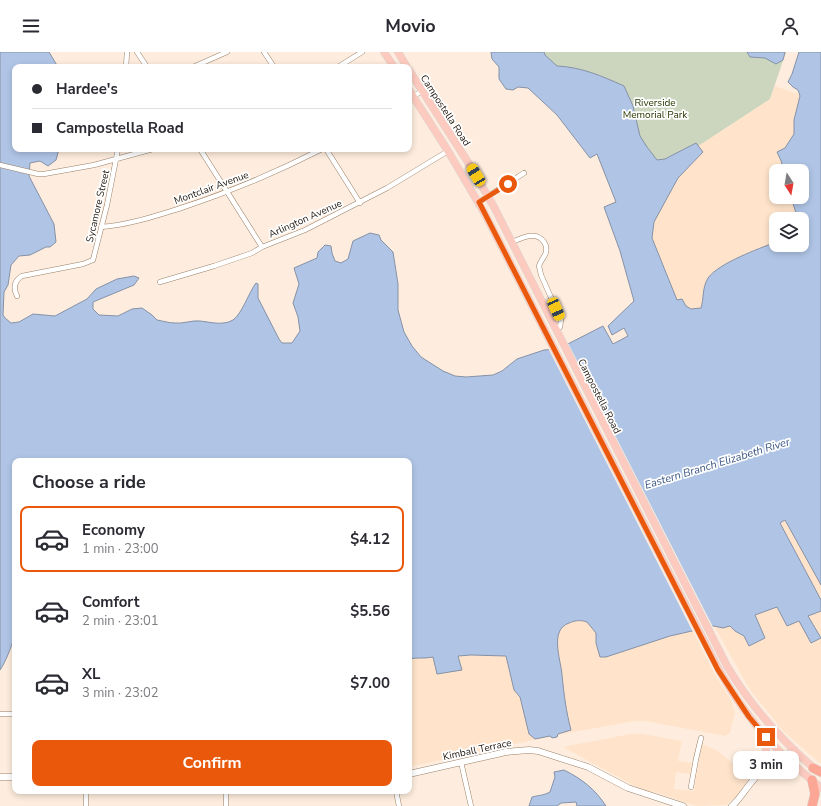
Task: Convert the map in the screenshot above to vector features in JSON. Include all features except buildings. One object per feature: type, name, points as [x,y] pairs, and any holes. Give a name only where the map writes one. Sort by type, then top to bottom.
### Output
[{"type":"highway","points":[[812,780],[815,794],[812,806]]},
{"type":"main road","points":[[384,52],[392,64]]},
{"type":"main road","points":[[398,52],[405,64]]},
{"type":"main road","name":"Campostella Road","points":[[412,75],[465,157],[488,196],[727,666],[744,693],[774,730],[818,771]]},
{"type":"main road","name":"Campostella Road","points":[[412,98],[448,151],[479,202],[718,670],[749,717],[766,737],[786,758],[821,788]]},
{"type":"main road","points":[[757,776],[764,763],[766,755],[766,737]]},
{"type":"street","points":[[126,64],[127,52]]},
{"type":"street","points":[[138,52],[146,64]]},
{"type":"street","points":[[200,64],[227,52]]},
{"type":"street","points":[[264,52],[272,64]]},
{"type":"street","points":[[343,64],[362,52]]},
{"type":"street","points":[[412,94],[422,91]]},
{"type":"street","name":"Arlington Avenue","points":[[160,282],[252,253],[262,247],[305,230],[360,203],[448,151]]},
{"type":"street","name":"Sycamore Street","points":[[17,296],[14,287],[18,278],[90,262],[94,257],[107,205],[117,152]]},
{"type":"street","points":[[0,165],[38,174],[77,169],[143,152]]},
{"type":"street","points":[[202,152],[262,247]]},
{"type":"street","name":"Montclair Avenue","points":[[101,227],[137,221],[227,192],[278,171],[316,152]]},
{"type":"street","points":[[328,152],[360,203]]},
{"type":"street","points":[[479,202],[524,173]]},
{"type":"street","points":[[512,242],[524,237],[535,235],[545,244],[546,251],[540,262],[539,269],[561,320],[560,327]]},
{"type":"street","points":[[0,714],[12,714]]},
{"type":"street","points":[[691,787],[701,738]]},
{"type":"street","name":"Kimball Terrace","points":[[412,773],[518,750],[538,751],[588,767],[628,788],[683,806]]},
{"type":"street","points":[[732,806],[757,776],[786,758],[794,750]]},
{"type":"street","points":[[461,762],[471,806]]},
{"type":"street","points":[[0,777],[12,777]]},
{"type":"street","points":[[86,794],[86,806]]},
{"type":"street","points":[[226,794],[226,806]]},
{"type":"street","points":[[397,794],[399,806]]},
{"type":"shaded area","points":[[775,86],[818,101],[821,361],[667,414],[607,206],[770,99]]},
{"type":"shaded area","points":[[821,506],[821,764],[784,732],[750,690],[714,626],[780,523]]},
{"type":"shaded area","points":[[661,569],[714,673],[732,702],[735,712],[730,733],[725,736],[645,721],[635,721],[557,735],[412,766],[412,587]]},
{"type":"shaded area","points":[[630,734],[643,734],[682,741],[678,761],[692,763],[690,774],[676,772],[674,789],[694,791],[702,744],[718,751],[751,776],[737,796],[726,805],[696,806],[658,793],[640,789],[563,747]]},
{"type":"green space","name":"Riverside Memorial Park","points":[[539,52],[786,52],[770,99],[637,186]]},
{"type":"water","name":"Eastern Branch Elizabeth River","points":[[0,52],[49,52],[56,64],[12,64],[12,152],[58,152],[56,160],[48,166],[40,161],[30,163],[29,176],[54,224],[56,242],[50,247],[46,247],[30,255],[19,256],[11,265],[8,285],[4,292],[3,315],[11,323],[19,322],[33,314],[55,316],[87,299],[96,289],[117,279],[134,276],[139,278],[134,285],[93,302],[93,309],[99,315],[118,316],[132,309],[142,308],[157,320],[168,322],[178,323],[197,321],[225,323],[236,317],[256,283],[258,284],[258,298],[279,339],[282,343],[292,343],[300,331],[298,317],[293,303],[299,284],[294,268],[317,258],[318,252],[325,245],[331,246],[335,261],[341,263],[348,259],[353,241],[370,233],[379,235],[381,240],[393,252],[398,284],[398,310],[404,332],[412,346],[421,357],[443,371],[455,376],[466,377],[493,375],[502,371],[517,359],[544,350],[558,349],[603,326],[613,344],[628,336],[624,328],[612,335],[608,326],[634,301],[620,251],[604,207],[616,202],[597,154],[590,158],[557,115],[528,88],[518,87],[513,90],[506,89],[499,79],[499,67],[492,59],[491,52],[544,52],[545,55],[557,66],[583,70],[624,86],[633,106],[640,136],[657,160],[665,159],[696,143],[703,152],[678,178],[654,222],[652,238],[677,300],[682,299],[686,306],[691,309],[701,308],[708,278],[713,272],[730,262],[769,245],[769,252],[809,252],[809,212],[796,212],[793,204],[809,204],[809,164],[781,164],[777,152],[785,148],[794,134],[794,120],[800,96],[798,90],[788,82],[799,52],[821,52],[821,585],[785,520],[780,523],[821,600],[821,611],[808,616],[821,638],[811,643],[799,621],[787,626],[777,607],[755,615],[765,638],[749,646],[744,636],[730,626],[723,628],[714,626],[670,636],[606,657],[600,657],[596,643],[596,633],[587,622],[578,621],[569,623],[559,632],[558,646],[565,703],[571,730],[558,734],[557,737],[552,738],[550,736],[535,739],[529,734],[520,697],[514,690],[506,656],[458,656],[462,670],[437,674],[433,657],[412,658],[412,458],[12,458],[12,645],[0,670]]},
{"type":"water","points":[[747,52],[785,52],[783,60],[776,64],[765,58],[750,57]]},
{"type":"water","points":[[564,770],[588,785],[606,806],[577,806],[576,802],[561,803],[557,806],[529,806],[532,797],[550,792],[555,777],[554,772]]},
{"type":"pier","points":[[567,341],[714,629],[694,634],[548,348],[557,347]]},
{"type":"route","points":[[508,184],[479,202],[718,670],[749,717],[766,737]]}]
